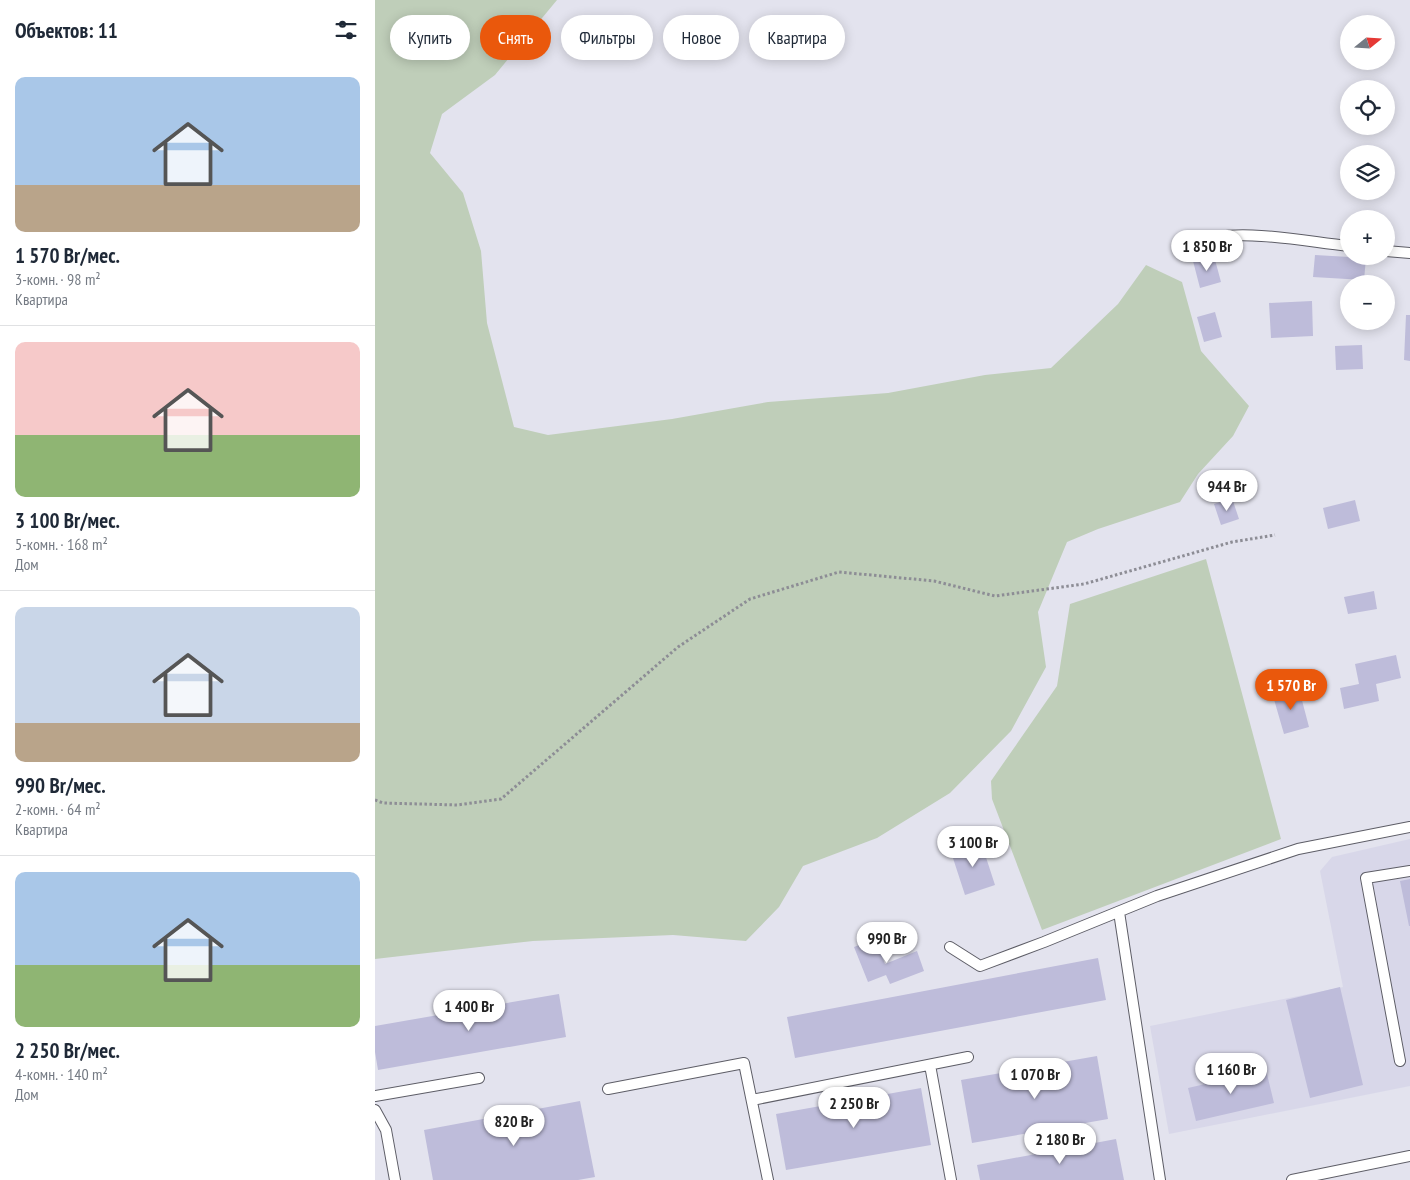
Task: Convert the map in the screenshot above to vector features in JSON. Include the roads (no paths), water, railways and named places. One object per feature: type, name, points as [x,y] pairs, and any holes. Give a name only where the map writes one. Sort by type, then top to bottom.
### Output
[{"type":"lane","points":[[1193,242],[1208,237],[1243,235],[1340,245]]},
{"type":"lane","points":[[1395,251],[1410,253]]},
{"type":"lane","points":[[950,947],[980,966],[1157,896],[1298,849],[1410,826]]},
{"type":"lane","points":[[1400,1061],[1366,878],[1410,871]]},
{"type":"lane","points":[[1119,912],[1160,1180]]},
{"type":"lane","points":[[752,1100],[968,1057]]},
{"type":"lane","points":[[607,1088],[744,1063],[768,1180]]},
{"type":"lane","points":[[930,1064],[951,1180]]},
{"type":"lane","points":[[375,1096],[479,1078]]},
{"type":"lane","points":[[375,1110],[386,1130],[395,1180]]},
{"type":"lane","points":[[1292,1180],[1410,1156]]}]
